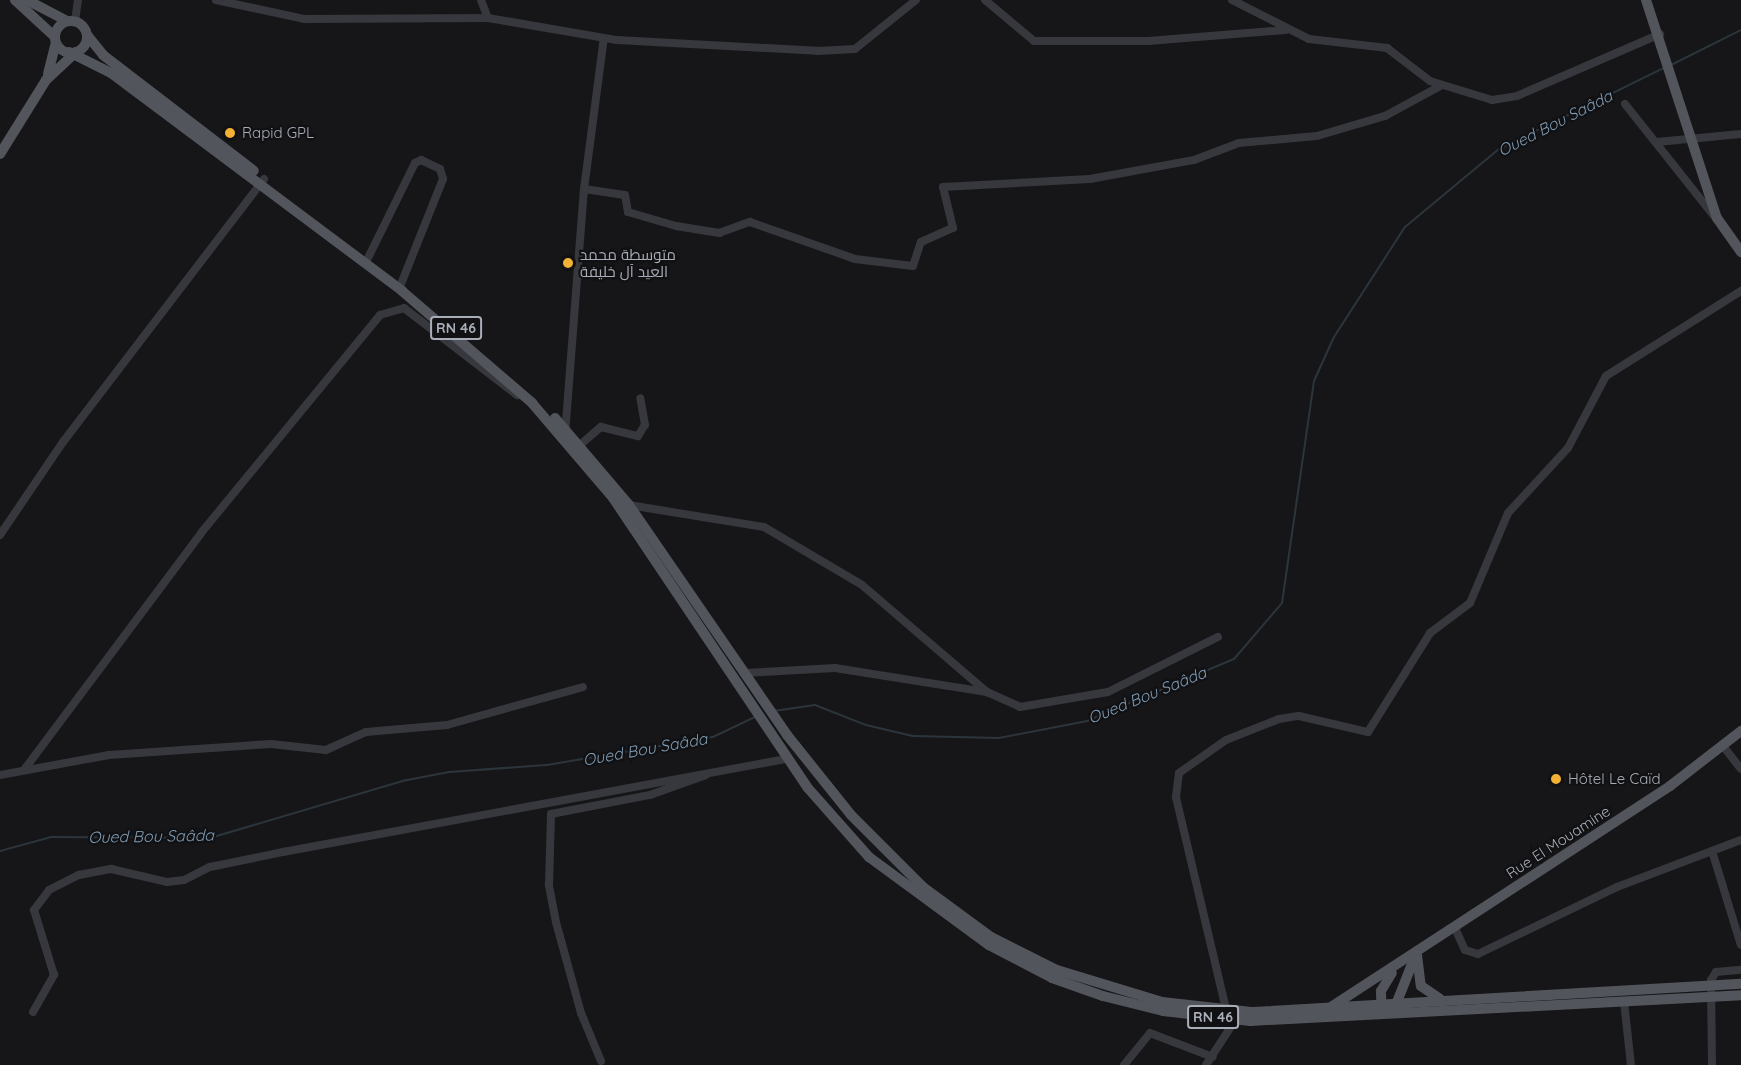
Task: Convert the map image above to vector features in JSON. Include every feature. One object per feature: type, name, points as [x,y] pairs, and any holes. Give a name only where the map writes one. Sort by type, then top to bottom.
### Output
[{"type":"main road","points":[[15,0],[56,40],[73,52]]},
{"type":"main road","points":[[0,154],[46,80],[87,35],[71,21],[27,0]]},
{"type":"main road","points":[[1646,0],[1677,83],[1716,219],[1741,252]]},
{"type":"main road","points":[[46,80],[56,40],[71,21]]},
{"type":"main road","name":"RN 46","points":[[87,35],[103,55],[402,291],[580,445],[629,505],[787,735],[882,849],[991,937],[1102,986],[1162,1002],[1226,1009],[1387,1011],[1442,1000],[1711,992],[1741,995]]},
{"type":"main road","name":"RN 46","points":[[73,52],[111,74],[368,258],[525,387],[565,434],[613,498],[737,689],[786,759],[868,856],[989,945],[1052,978],[1103,996],[1163,1011],[1236,1019],[1624,1001],[1711,992],[1741,984]]},
{"type":"main road","name":"Rue El Mouamine","points":[[1418,951],[1723,746],[1741,731]]},
{"type":"main road","points":[[1418,951],[1421,986],[1442,1000]]},
{"type":"main road","points":[[1325,1010],[1418,951]]},
{"type":"main road","points":[[1387,1011],[1418,951]]},
{"type":"main road","points":[[1387,1011],[1383,983],[1418,951]]},
{"type":"street","points":[[71,21],[78,0]]},
{"type":"street","points":[[216,0],[305,18],[488,18],[604,38],[847,50],[864,44],[916,0]]},
{"type":"street","points":[[482,0],[488,18]]},
{"type":"street","points":[[986,0],[1034,41],[1148,41],[1286,30]]},
{"type":"street","points":[[1232,0],[1286,30],[1324,42],[1387,48],[1413,70],[1442,85],[1503,100],[1661,36]]},
{"type":"street","points":[[565,434],[584,189],[604,38]]},
{"type":"street","points":[[584,189],[625,195],[628,212],[676,226],[719,233],[750,222],[855,259],[905,267],[916,263],[921,242],[953,228],[943,187],[1090,179],[1194,160],[1239,143],[1317,136],[1385,116],[1442,85]]},
{"type":"street","points":[[1625,104],[1716,219]]},
{"type":"street","points":[[1657,142],[1741,134]]},
{"type":"street","points":[[368,258],[415,163],[440,169],[443,179],[401,284]]},
{"type":"street","points":[[0,535],[63,442],[262,182]]},
{"type":"street","points":[[1226,1009],[1176,797],[1179,773],[1226,740],[1279,719],[1299,716],[1368,732],[1430,633],[1470,603],[1508,513],[1568,448],[1606,376],[1741,291]]},
{"type":"street","points":[[24,770],[201,533],[380,315],[404,308],[500,384],[532,403]]},
{"type":"street","points":[[580,445],[601,427],[638,436],[645,425],[640,398]]},
{"type":"street","points":[[629,505],[764,527],[892,607],[987,692]]},
{"type":"street","points":[[744,673],[835,668],[987,692],[1029,707],[1094,696],[1218,637]]},
{"type":"street","points":[[0,775],[109,755],[271,744],[326,750],[366,732],[447,726],[583,687]]},
{"type":"street","points":[[1723,746],[1741,769]]},
{"type":"street","points":[[33,1012],[54,975],[34,910],[49,890],[79,875],[111,869],[167,882],[184,880],[210,867],[716,770],[786,759]]},
{"type":"street","points":[[601,1061],[581,1013],[556,922],[549,885],[551,813],[650,795],[716,770]]},
{"type":"street","points":[[1455,928],[1465,950],[1478,954],[1576,905],[1741,840]]},
{"type":"street","points":[[1712,851],[1741,945]]},
{"type":"street","points":[[1712,1065],[1711,992],[1716,972],[1741,970]]},
{"type":"street","points":[[1624,1001],[1631,1065]]},
{"type":"street","points":[[1206,1065],[1236,1019]]},
{"type":"street","points":[[1124,1065],[1150,1033],[1213,1057]]},
{"type":"waterway","name":"Oued Bou Saâda","points":[[1671,65],[1741,30]]},
{"type":"waterway","name":"Oued Bou Saâda","points":[[774,711],[815,705],[866,725],[913,736],[999,738],[1087,721],[1234,659],[1282,603],[1314,381],[1334,337],[1405,227],[1499,149],[1666,67]]},
{"type":"waterway","name":"Oued Bou Saâda","points":[[0,851],[51,837],[210,838],[402,781],[449,772],[547,765],[713,737],[757,716]]},
{"type":"place","name":"Rapid GPL","points":[[230,133]]},
{"type":"place","name":"متوسطة محمد العيد آل خليفة","points":[[568,263]]},
{"type":"place","name":"Hôtel Le Caïd","points":[[1556,779]]}]
